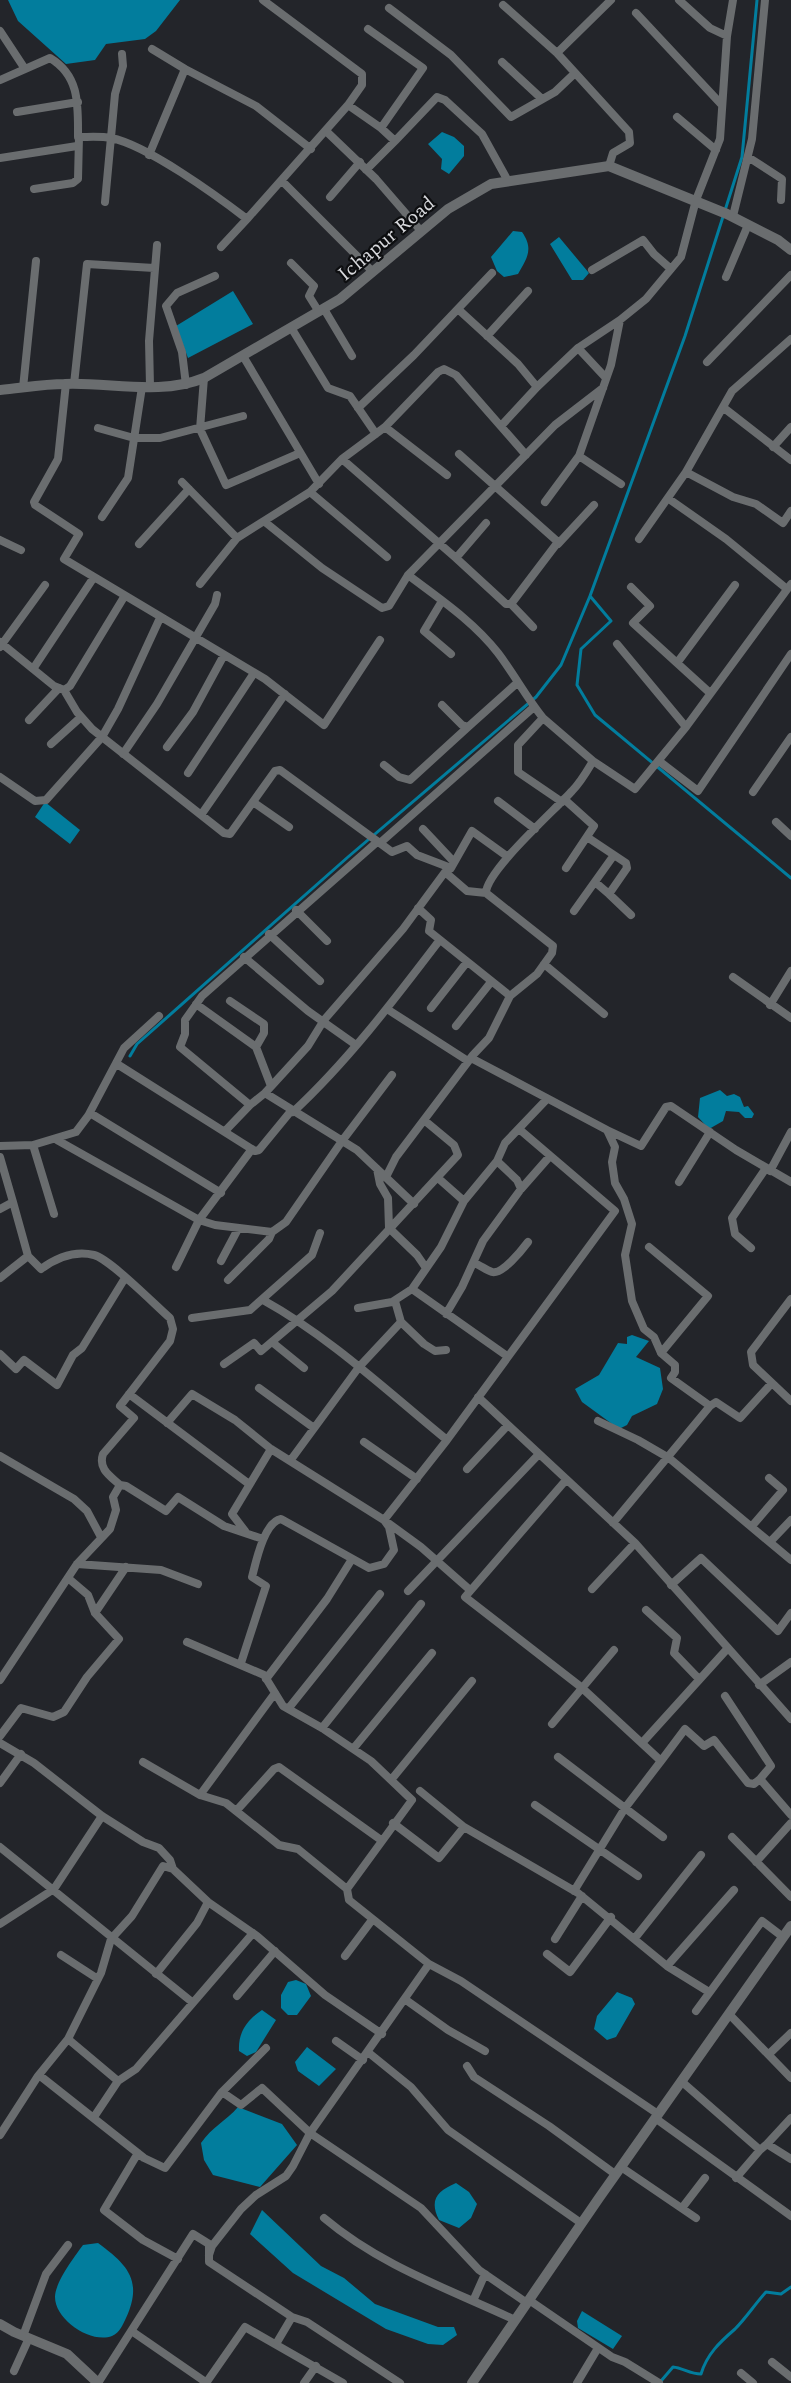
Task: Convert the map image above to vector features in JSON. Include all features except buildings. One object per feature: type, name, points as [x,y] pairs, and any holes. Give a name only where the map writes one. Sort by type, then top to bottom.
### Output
[{"type":"street","points":[[221,247],[311,149],[362,85],[362,74],[265,0]]},
{"type":"street","points":[[557,53],[611,0]]},
{"type":"street","points":[[679,0],[710,28],[727,36]]},
{"type":"street","points":[[501,426],[578,348],[620,320],[646,299],[681,257],[696,200],[720,139],[727,36],[733,0]]},
{"type":"street","points":[[726,213],[748,157],[757,102],[759,44],[765,0]]},
{"type":"street","points":[[503,5],[557,53],[604,102],[631,139],[614,153],[609,166]]},
{"type":"street","points":[[389,8],[451,55],[511,117],[555,92],[575,73]]},
{"type":"street","points":[[636,13],[721,104]]},
{"type":"street","points":[[368,29],[423,68],[381,128]]},
{"type":"street","points":[[0,31],[25,69]]},
{"type":"street","points":[[152,49],[256,106],[311,149]]},
{"type":"street","points":[[105,201],[115,94],[123,66],[122,54]]},
{"type":"street","points":[[0,80],[50,58],[63,66],[74,84],[78,102],[78,179],[73,183],[34,189]]},
{"type":"street","points":[[502,62],[542,99]]},
{"type":"street","points":[[149,155],[186,69]]},
{"type":"street","points":[[330,197],[363,166],[395,141],[437,97],[445,100],[482,134],[508,181]]},
{"type":"street","points":[[17,112],[78,102]]},
{"type":"street","points":[[348,105],[381,128],[395,141]]},
{"type":"street","points":[[677,117],[716,150]]},
{"type":"street","points":[[326,131],[363,166],[421,231]]},
{"type":"street","points":[[0,158],[77,141],[110,138],[149,155],[218,196],[247,219]]},
{"type":"street","points":[[748,157],[782,179],[781,200]]},
{"type":"street","name":"Ichapur Road","points":[[0,390],[70,384],[186,385],[204,378],[292,329],[340,299],[421,231],[471,195],[491,184],[609,166],[726,213],[778,240],[791,250]]},
{"type":"street","points":[[282,181],[372,271]]},
{"type":"street","points":[[726,277],[748,225]]},
{"type":"street","points":[[592,270],[643,240],[654,254],[671,269]]},
{"type":"street","points":[[102,517],[128,478],[146,386],[157,245]]},
{"type":"street","points":[[23,388],[36,261]]},
{"type":"street","points":[[291,263],[314,286],[309,296],[352,357]]},
{"type":"street","points":[[154,268],[87,264],[58,459],[34,505],[78,534],[64,559],[254,673],[324,725],[380,640]]},
{"type":"street","points":[[358,408],[459,310],[492,273]]},
{"type":"street","points":[[707,362],[791,275]]},
{"type":"street","points":[[186,385],[183,352],[166,306],[177,293],[215,276]]},
{"type":"street","points":[[487,336],[528,291]]},
{"type":"street","points":[[459,310],[518,364],[537,387]]},
{"type":"street","points":[[545,502],[579,456],[603,388],[620,320]]},
{"type":"street","points":[[292,329],[328,388],[345,392],[376,434]]},
{"type":"street","points":[[639,539],[686,472],[732,391],[791,339]]},
{"type":"street","points":[[578,348],[606,378]]},
{"type":"street","points":[[243,356],[319,484]]},
{"type":"street","points":[[200,584],[237,538],[310,492],[342,459],[385,427],[438,372],[444,369],[456,375],[526,455]]},
{"type":"street","points":[[204,378],[200,429],[226,485],[300,453]]},
{"type":"street","points":[[265,522],[322,568],[382,608],[389,606],[408,574],[438,542],[495,488],[555,425],[603,388]]},
{"type":"street","points":[[724,408],[791,460]]},
{"type":"street","points":[[98,428],[134,438],[160,438],[243,416]]},
{"type":"street","points":[[385,427],[447,475]]},
{"type":"street","points":[[773,447],[791,427]]},
{"type":"street","points":[[459,454],[558,544]]},
{"type":"street","points":[[579,456],[621,484]]},
{"type":"street","points":[[342,459],[506,604],[511,604],[533,627]]},
{"type":"street","points":[[686,472],[733,497],[756,504],[783,523],[791,511]]},
{"type":"street","points":[[139,544],[186,486],[237,538]]},
{"type":"street","points":[[310,492],[387,557]]},
{"type":"street","points":[[408,574],[468,621],[491,645],[531,704],[543,717],[593,761],[635,789],[686,727],[789,587],[669,499]]},
{"type":"street","points":[[511,604],[558,544],[594,505]]},
{"type":"street","points":[[456,558],[486,523]]},
{"type":"street","points":[[0,540],[21,550]]},
{"type":"street","points":[[33,669],[94,577]]},
{"type":"street","points":[[45,585],[1,644],[61,689],[81,717],[102,737],[224,834],[230,834],[275,771],[280,770],[393,852],[407,846],[417,855],[450,867]]},
{"type":"street","points":[[677,663],[735,585]]},
{"type":"street","points":[[631,587],[650,606],[633,623],[711,693]]},
{"type":"street","points":[[123,754],[156,704],[215,604],[217,595]]},
{"type":"street","points":[[29,720],[61,689],[70,686],[124,597]]},
{"type":"street","points":[[442,601],[424,631],[452,654]]},
{"type":"street","points":[[0,777],[35,801],[46,800],[102,737],[118,709],[160,618]]},
{"type":"street","points":[[617,644],[686,727]]},
{"type":"street","points":[[657,764],[698,791],[791,654]]},
{"type":"street","points":[[167,747],[192,712],[224,655]]},
{"type":"street","points":[[188,773],[254,673]]},
{"type":"street","points":[[384,765],[399,777],[410,780],[517,683]]},
{"type":"street","points":[[201,815],[285,694]]},
{"type":"street","points":[[250,1105],[180,1047],[185,1034],[185,1020],[196,1004],[269,934],[531,704]]},
{"type":"street","points":[[442,705],[462,725],[468,727]]},
{"type":"street","points":[[51,744],[81,717]]},
{"type":"street","points":[[543,717],[518,745],[518,772],[593,822],[594,826],[566,868]]},
{"type":"street","points":[[753,792],[791,737]]},
{"type":"street","points":[[486,893],[488,885],[508,857],[563,801],[593,761]]},
{"type":"street","points":[[498,801],[535,829]]},
{"type":"street","points":[[253,802],[290,827]]},
{"type":"street","points":[[776,822],[791,836]]},
{"type":"street","points":[[386,1177],[396,1156],[469,1059],[489,1038],[510,996],[537,974],[552,953],[554,946],[486,893],[467,891],[423,829]]},
{"type":"street","points":[[226,1130],[268,1090],[308,1046],[324,1020],[450,867],[472,831],[508,857]]},
{"type":"street","points":[[588,837],[626,863],[627,868],[609,894]]},
{"type":"street","points":[[574,911],[614,855]]},
{"type":"street","points":[[596,882],[631,915]]},
{"type":"street","points":[[418,908],[430,918],[429,932],[510,996]]},
{"type":"street","points":[[296,910],[327,941]]},
{"type":"street","points":[[269,934],[320,981]]},
{"type":"street","points":[[117,1064],[226,1130],[252,1149],[259,1150],[292,1112],[317,1090],[356,1045],[439,941]]},
{"type":"street","points":[[244,957],[308,1011],[324,1020],[356,1045]]},
{"type":"street","points":[[430,1008],[466,962]]},
{"type":"street","points":[[544,964],[604,1014]]},
{"type":"street","points":[[770,1005],[791,971]]},
{"type":"street","points":[[733,977],[791,1018]]},
{"type":"street","points":[[456,1026],[491,982]]},
{"type":"street","points":[[230,1001],[264,1024],[264,1033],[255,1047]]},
{"type":"street","points":[[196,1004],[255,1047],[268,1090],[292,1112],[357,1150],[414,1204]]},
{"type":"street","points":[[387,1009],[469,1059],[641,1146],[666,1107],[671,1106],[791,1182]]},
{"type":"street","points":[[0,1146],[33,1145],[57,1140],[76,1132],[90,1113],[124,1048],[159,1016]]},
{"type":"street","points":[[228,1280],[269,1239],[272,1232],[286,1222],[342,1141],[392,1075]]},
{"type":"street","points":[[358,1308],[395,1301],[412,1289],[441,1247],[464,1201],[497,1161],[505,1143],[547,1099]]},
{"type":"street","points":[[90,1113],[221,1193]]},
{"type":"street","points":[[224,1364],[254,1343],[261,1351],[332,1291],[458,1155],[457,1150],[423,1120]]},
{"type":"street","points":[[384,1520],[447,1440],[615,1211],[519,1129]]},
{"type":"street","points":[[607,1130],[615,1147],[612,1162],[615,1184],[624,1199],[632,1224],[625,1255],[632,1301],[644,1329],[654,1337],[661,1353],[675,1365],[675,1372],[671,1378],[710,1406]]},
{"type":"street","points":[[679,1182],[710,1132]]},
{"type":"street","points":[[751,1248],[735,1234],[732,1218],[768,1169],[791,1132]]},
{"type":"street","points":[[57,1140],[200,1220],[272,1232]]},
{"type":"street","points":[[33,1145],[54,1214]]},
{"type":"street","points":[[176,1267],[200,1220],[252,1149]]},
{"type":"street","points":[[0,1156],[28,1256],[41,1269],[59,1256],[94,1255],[125,1278],[170,1318],[173,1329],[170,1341],[120,1406],[134,1418],[103,1454],[100,1461],[101,1467],[120,1485],[126,1486],[166,1511],[178,1497],[224,1526],[245,1531],[263,1539]]},
{"type":"street","points":[[446,1314],[474,1263],[483,1241],[521,1189],[550,1156]]},
{"type":"street","points":[[497,1161],[517,1180],[521,1189]]},
{"type":"street","points":[[376,1169],[380,1184],[388,1198],[389,1228],[417,1255],[426,1268]]},
{"type":"street","points":[[438,1178],[464,1201]]},
{"type":"street","points":[[0,1209],[13,1202]]},
{"type":"street","points":[[220,1261],[238,1228]]},
{"type":"street","points":[[192,1318],[250,1310],[312,1255],[320,1233]]},
{"type":"street","points":[[474,1263],[498,1272],[515,1259],[528,1242]]},
{"type":"street","points":[[649,1247],[708,1296],[661,1353]]},
{"type":"street","points":[[0,1278],[28,1256]]},
{"type":"street","points":[[0,1354],[16,1369],[24,1360],[57,1385],[73,1355],[82,1348],[125,1278]]},
{"type":"street","points":[[412,1289],[507,1356]]},
{"type":"street","points":[[263,1300],[297,1321],[359,1367],[447,1440]]},
{"type":"street","points":[[791,1300],[751,1352],[753,1365],[791,1401]]},
{"type":"street","points":[[395,1301],[401,1322],[435,1351],[446,1350]]},
{"type":"street","points":[[290,1461],[359,1367],[401,1322]]},
{"type":"street","points":[[272,1342],[304,1368]]},
{"type":"street","points":[[613,1523],[710,1406],[716,1402],[740,1418],[771,1384]]},
{"type":"street","points":[[259,1388],[314,1428]]},
{"type":"street","points":[[129,1394],[249,1484]]},
{"type":"street","points":[[167,1424],[192,1394],[235,1420],[271,1449],[384,1520],[437,1560],[470,1590]]},
{"type":"street","points":[[478,1397],[635,1543],[791,1719]]},
{"type":"street","points":[[598,1421],[669,1458],[791,1560]]},
{"type":"street","points":[[467,1469],[508,1425]]},
{"type":"street","points":[[364,1442],[417,1479]]},
{"type":"street","points":[[245,1531],[232,1514],[271,1449]]},
{"type":"street","points":[[408,1591],[539,1454]]},
{"type":"street","points":[[0,1456],[74,1499],[87,1511],[101,1537]]},
{"type":"street","points":[[752,1526],[783,1490],[769,1478]]},
{"type":"street","points":[[566,1479],[470,1590],[465,1599],[581,1687],[661,1761]]},
{"type":"street","points":[[0,1680],[77,1564],[110,1529],[114,1519],[114,1497],[120,1485]]},
{"type":"street","points":[[241,1663],[266,1586],[252,1577],[263,1539],[273,1523],[281,1519],[369,1568],[384,1564],[394,1550],[389,1527],[384,1520]]},
{"type":"street","points":[[770,1542],[791,1520]]},
{"type":"street","points":[[592,1589],[635,1543]]},
{"type":"street","points":[[671,1585],[701,1558],[778,1631],[791,1613]]},
{"type":"street","points":[[266,1679],[327,1599],[351,1559]]},
{"type":"street","points":[[77,1564],[160,1570],[198,1584]]},
{"type":"street","points":[[95,1613],[126,1567]]},
{"type":"street","points":[[0,1736],[21,1708],[53,1717],[64,1712],[87,1677],[119,1639],[95,1613],[88,1595],[68,1578]]},
{"type":"street","points":[[288,1709],[380,1594]]},
{"type":"street","points":[[322,1728],[422,1604]]},
{"type":"street","points":[[646,1610],[677,1638],[674,1653],[699,1679]]},
{"type":"street","points":[[187,1642],[241,1663],[266,1679],[288,1709],[353,1749],[412,1800],[393,1822],[347,1889]]},
{"type":"street","points":[[642,1743],[728,1648]]},
{"type":"street","points":[[552,1724],[614,1650]]},
{"type":"street","points":[[353,1749],[432,1653]]},
{"type":"street","points":[[759,1685],[791,1662]]},
{"type":"street","points":[[391,1780],[472,1681]]},
{"type":"street","points":[[200,1796],[275,1693]]},
{"type":"street","points":[[555,1939],[598,1851],[624,1808],[687,1729],[704,1746],[715,1740],[748,1783],[754,1784],[771,1766],[724,1696]]},
{"type":"street","points":[[0,1743],[21,1754],[102,1816],[143,1842],[159,1848],[170,1860],[173,1869]]},
{"type":"street","points":[[0,1783],[21,1754]]},
{"type":"street","points":[[558,1757],[663,1837]]},
{"type":"street","points":[[143,1762],[200,1796],[226,1803],[279,1845],[298,1849],[347,1889],[349,1900],[429,1964],[461,1981],[656,2116],[736,2178],[791,2216]]},
{"type":"street","points":[[237,1810],[274,1769],[279,1767],[381,1840]]},
{"type":"street","points":[[760,1779],[791,1815]]},
{"type":"street","points":[[420,1791],[464,1827],[578,1893],[611,1917],[668,1966],[709,1992]]},
{"type":"street","points":[[535,1806],[598,1851],[638,1876]]},
{"type":"street","points":[[0,1924],[54,1888],[102,1816]]},
{"type":"street","points":[[393,1822],[439,1858],[464,1827]]},
{"type":"street","points":[[756,1862],[791,1823]]},
{"type":"street","points":[[732,1837],[791,1897]]},
{"type":"street","points":[[0,1847],[54,1888],[111,1939],[192,2002]]},
{"type":"street","points":[[635,1938],[701,1855]]},
{"type":"street","points":[[0,2135],[39,2075],[68,2039],[98,1979],[111,1939],[132,1916],[159,1869],[163,1866],[173,1869],[208,1902],[253,1933],[325,1995],[382,2034]]},
{"type":"street","points":[[668,1966],[734,1890]]},
{"type":"street","points":[[156,1974],[197,1923],[208,1902]]},
{"type":"street","points":[[547,1954],[570,1972],[611,1917]]},
{"type":"street","points":[[345,1956],[372,1920]]},
{"type":"street","points":[[696,2011],[762,1921],[783,1937]]},
{"type":"street","points":[[472,2383],[581,2223],[791,1926]]},
{"type":"street","points":[[94,2117],[118,2081],[136,2069],[253,1933]]},
{"type":"street","points":[[237,1996],[275,1951]]},
{"type":"street","points":[[61,1955],[98,1979]]},
{"type":"street","points":[[209,2254],[212,2246],[241,2209],[256,2194],[286,2176],[310,2133],[406,2000],[429,1964]]},
{"type":"street","points":[[406,2000],[448,2030],[485,2050]]},
{"type":"street","points":[[729,2013],[791,2078]]},
{"type":"street","points":[[769,2054],[791,2033]]},
{"type":"street","points":[[68,2039],[118,2081]]},
{"type":"street","points":[[336,2041],[366,2056],[411,2087],[448,2130],[581,2223]]},
{"type":"street","points":[[39,2075],[138,2153],[165,2168],[222,2092],[266,2048]]},
{"type":"street","points":[[467,2066],[474,2077],[618,2171],[696,2218]]},
{"type":"street","points":[[681,2081],[763,2147],[791,2159]]},
{"type":"street","points":[[222,2092],[241,2105],[262,2088],[310,2133],[421,2208],[452,2238],[459,2252],[484,2274],[598,2348],[658,2383]]},
{"type":"street","points":[[736,2178],[791,2118]]},
{"type":"street","points":[[138,2153],[104,2210],[142,2240],[178,2259]]},
{"type":"street","points":[[682,2208],[705,2178]]},
{"type":"street","points":[[324,2218],[350,2239],[393,2265],[434,2286],[515,2320]]},
{"type":"street","points":[[0,2324],[67,2354],[98,2383],[133,2332],[193,2234],[209,2244],[209,2262],[292,2317],[307,2322],[400,2383]]},
{"type":"street","points":[[14,2371],[46,2274],[68,2245]]},
{"type":"street","points":[[473,2301],[484,2274]]},
{"type":"street","points":[[276,2344],[292,2317]]},
{"type":"street","points":[[133,2332],[207,2383],[245,2327],[343,2383]]},
{"type":"street","points":[[577,2383],[598,2348]]},
{"type":"street","points":[[772,2362],[791,2377]]},
{"type":"street","points":[[304,2383],[316,2367]]},
{"type":"street","points":[[741,2373],[753,2383]]},
{"type":"water","points":[[8,0],[180,0],[156,31],[145,39],[106,44],[95,60],[66,64],[18,21]]},
{"type":"water","points":[[442,132],[454,137],[464,146],[464,156],[449,174],[441,169],[442,159],[428,144]]},
{"type":"water","points":[[513,231],[522,232],[528,243],[528,253],[518,274],[504,277],[497,271],[491,257]]},
{"type":"water","points":[[559,237],[589,273],[583,280],[572,280],[550,244]]},
{"type":"water","points":[[233,291],[253,324],[188,358],[176,326]]},
{"type":"water","points":[[45,802],[80,830],[70,844],[35,817]]},
{"type":"water","points":[[720,1090],[727,1096],[734,1094],[740,1097],[744,1107],[748,1106],[754,1114],[752,1118],[745,1118],[739,1112],[726,1111],[723,1121],[709,1129],[698,1117],[700,1098]]},
{"type":"water","points":[[632,1335],[649,1341],[636,1357],[660,1368],[663,1389],[657,1404],[632,1416],[627,1425],[619,1429],[582,1402],[575,1389],[599,1375],[618,1343],[627,1344],[627,1337]]},
{"type":"water","points":[[296,1980],[306,1984],[311,1996],[297,2015],[288,2015],[281,2008],[281,1995],[288,1982]]},
{"type":"water","points":[[617,1992],[632,1998],[635,2004],[616,2037],[607,2040],[594,2029],[597,2016]]},
{"type":"water","points":[[262,2010],[276,2020],[256,2052],[247,2056],[239,2051],[240,2038],[248,2022]]},
{"type":"water","points":[[307,2047],[336,2069],[319,2086],[298,2071],[295,2062]]},
{"type":"water","points":[[238,2107],[282,2124],[297,2145],[260,2187],[213,2175],[204,2160],[201,2143]]},
{"type":"water","points":[[456,2183],[469,2192],[477,2204],[471,2218],[459,2228],[439,2220],[435,2207],[440,2193]]},
{"type":"water","points":[[262,2210],[321,2266],[344,2278],[375,2304],[438,2327],[454,2327],[457,2335],[443,2345],[428,2344],[386,2329],[293,2273],[250,2234]]},
{"type":"water","points":[[98,2243],[125,2267],[133,2284],[131,2305],[122,2326],[112,2336],[104,2338],[94,2337],[67,2322],[57,2306],[55,2297],[62,2277],[83,2245]]},
{"type":"water","points":[[582,2311],[622,2336],[613,2349],[578,2328],[577,2321]]},
{"type":"waterway","points":[[757,0],[742,157],[685,336],[590,596],[611,621],[581,649],[577,685],[595,715],[791,878]]},
{"type":"waterway","points":[[130,1056],[137,1044],[348,857],[536,697],[561,665],[590,596]]},
{"type":"waterway","points":[[661,2381],[673,2367],[701,2374],[715,2349],[739,2325],[766,2292],[781,2294],[791,2287]]}]
